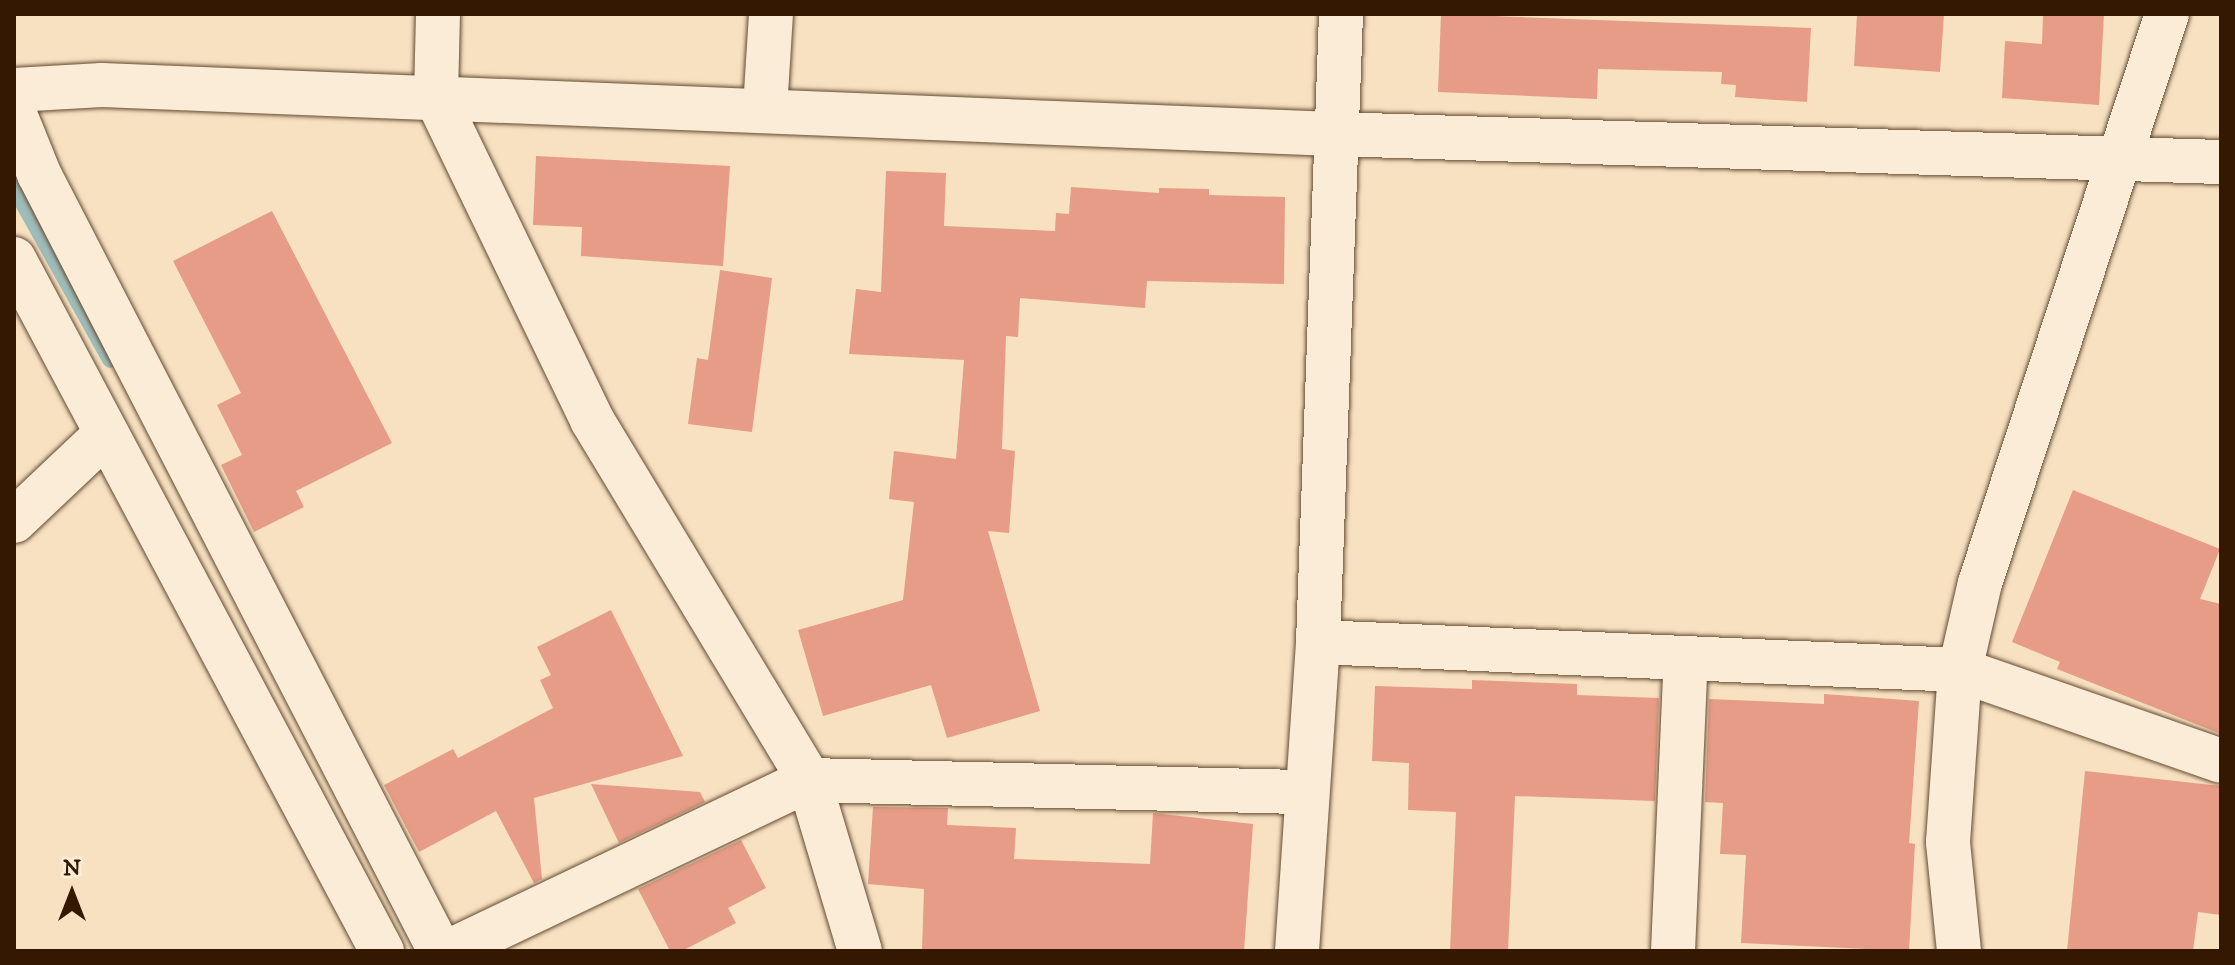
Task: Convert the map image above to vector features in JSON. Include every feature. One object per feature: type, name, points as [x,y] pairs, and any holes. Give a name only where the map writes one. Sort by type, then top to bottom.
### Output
[{"type":"street","points":[[438,14],[436,97],[592,420],[809,780],[860,951]]},
{"type":"street","points":[[765,109],[771,14]]},
{"type":"street","points":[[1297,951],[1304,792],[1318,642],[1334,134],[1341,14]]},
{"type":"street","points":[[1959,951],[1948,842],[1960,670],[1980,583],[2167,14]]},
{"type":"street","points":[[14,90],[102,85],[1334,134],[2221,162]]},
{"type":"street","points":[[14,112],[39,174],[440,951]]},
{"type":"street","points":[[14,259],[104,436],[382,951]]},
{"type":"street","points":[[14,521],[104,436]]},
{"type":"street","points":[[1318,642],[1960,670],[2221,761]]},
{"type":"street","points":[[1673,951],[1686,659]]},
{"type":"street","points":[[450,951],[809,780],[1304,792]]},
{"type":"building","points":[[1441,14],[1811,28],[1807,102],[1735,97],[1736,85],[1721,84],[1722,72],[1598,69],[1597,99],[1438,92]]},
{"type":"building","points":[[1857,14],[1944,14],[1940,72],[1854,66]]},
{"type":"building","points":[[2043,14],[2104,14],[2099,105],[2002,98],[2005,41],[2042,44]]},
{"type":"building","points":[[536,156],[730,166],[723,266],[581,256],[582,227],[533,225]]},
{"type":"building","points":[[886,171],[946,173],[944,226],[1055,231],[1056,213],[1069,214],[1071,187],[1159,193],[1159,188],[1209,189],[1209,195],[1285,197],[1284,284],[1147,281],[1145,308],[1020,298],[1018,337],[1006,336],[1002,449],[1015,451],[1009,533],[988,531],[1040,711],[947,738],[931,685],[823,716],[798,630],[903,600],[914,502],[889,499],[894,451],[956,459],[964,360],[849,354],[856,289],[881,292]]},
{"type":"building","points":[[272,211],[392,443],[296,491],[304,507],[254,532],[221,465],[242,455],[217,405],[241,393],[173,261]]},
{"type":"building","points":[[720,270],[772,278],[752,432],[688,424],[697,358],[708,360]]},
{"type":"building","points":[[2073,490],[2220,549],[2200,599],[2221,604],[2221,734],[2057,669],[2060,662],[2012,642]]},
{"type":"building","points":[[611,610],[683,756],[534,798],[542,879],[534,883],[496,811],[419,852],[384,785],[453,749],[458,758],[553,708],[540,680],[551,675],[537,647]]},
{"type":"building","points":[[1472,680],[1577,684],[1577,695],[1659,698],[1655,801],[1515,796],[1508,951],[1450,951],[1456,812],[1408,810],[1409,763],[1372,761],[1375,686],[1472,689]]},
{"type":"building","points":[[1824,694],[1919,701],[1909,843],[1915,844],[1909,951],[1741,943],[1746,855],[1720,854],[1723,803],[1705,802],[1709,699],[1824,704]]},
{"type":"building","points":[[2085,771],[2221,786],[2221,915],[2198,912],[2193,951],[2067,951]]},
{"type":"building","points":[[591,784],[700,792],[705,802],[619,843]]},
{"type":"building","points":[[873,807],[948,808],[947,825],[1016,828],[1014,859],[1150,864],[1153,813],[1253,824],[1244,951],[922,951],[924,889],[868,884]]},
{"type":"building","points":[[741,840],[766,888],[728,908],[736,923],[682,951],[670,951],[638,889]]},
{"type":"waterway","points":[[14,185],[111,359]]}]
